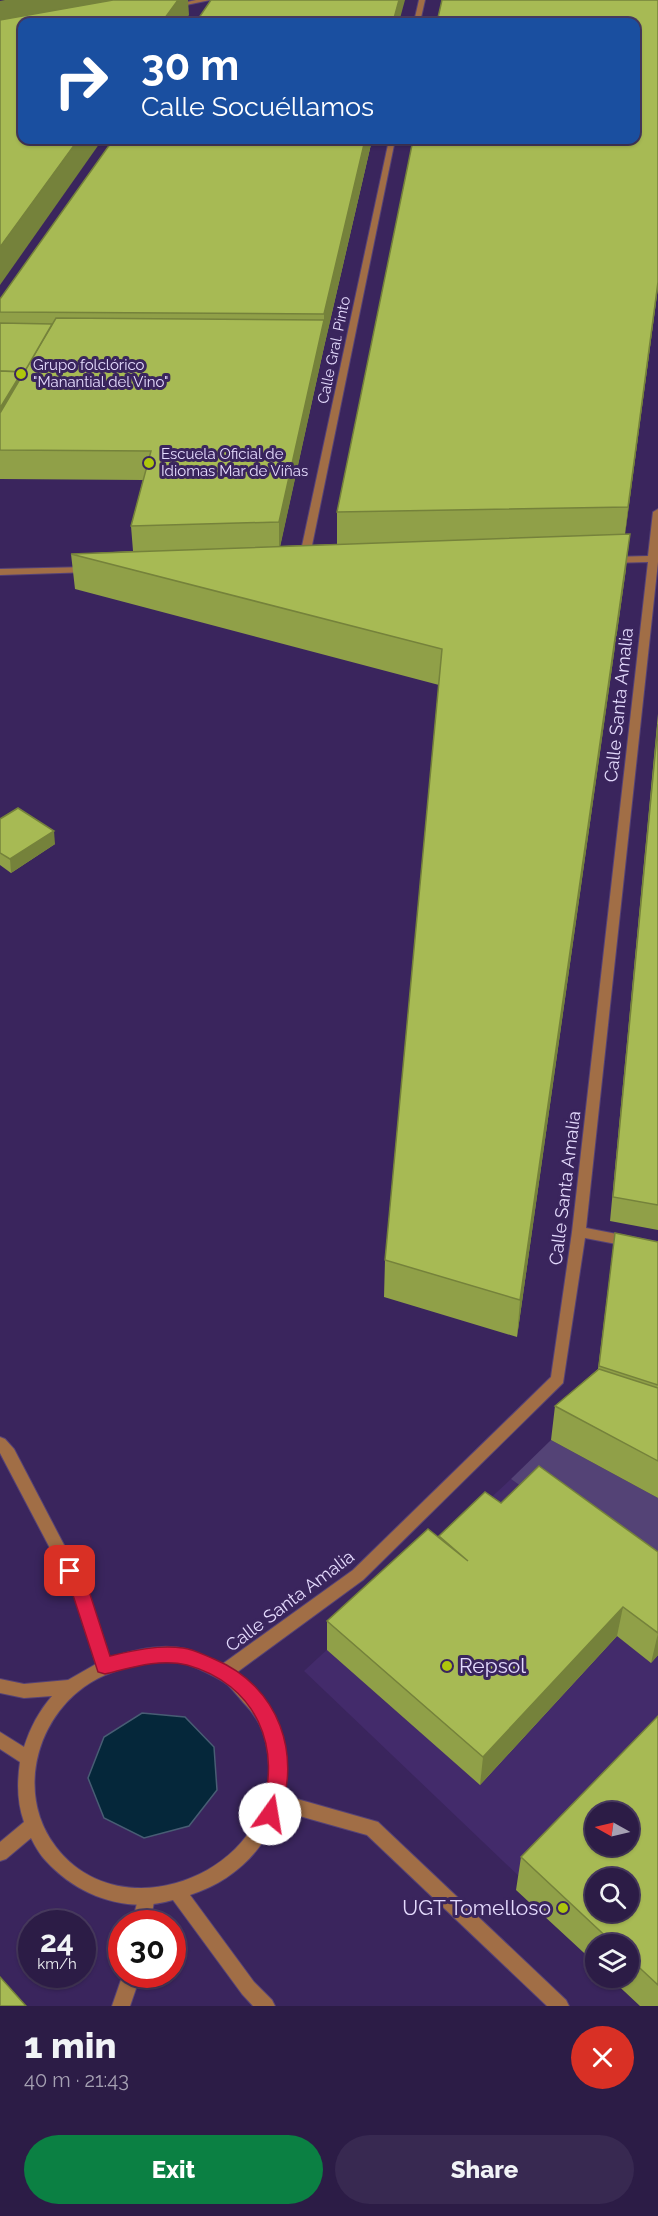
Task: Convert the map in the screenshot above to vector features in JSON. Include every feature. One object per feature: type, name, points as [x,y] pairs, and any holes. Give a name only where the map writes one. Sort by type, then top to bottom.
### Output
[{"type":"street","points":[[162,8],[207,4],[213,0]]},
{"type":"street","points":[[418,18],[422,0]]},
{"type":"street","name":"Calle Gral. Pinto","points":[[302,567],[391,144]]},
{"type":"street","name":"Calle Santa Amalia","points":[[225,1672],[358,1575],[558,1379],[579,1232],[656,559],[658,512]]},
{"type":"street","points":[[595,560],[656,559]]},
{"type":"street","points":[[291,567],[314,566]]},
{"type":"street","points":[[0,572],[103,570]]},
{"type":"street","points":[[579,1232],[658,1247]]},
{"type":"street","points":[[0,1443],[9,1453],[80,1591],[105,1666]]},
{"type":"street","points":[[147,1655],[186,1656],[225,1672],[253,1696],[272,1727],[280,1763],[274,1801],[265,1827],[249,1849],[229,1869],[205,1883],[178,1893],[146,1898],[114,1894],[84,1883],[59,1864],[32,1826],[25,1786],[27,1758],[36,1731],[51,1707],[70,1687],[105,1666],[147,1655]]},
{"type":"street","points":[[0,1686],[24,1691],[70,1687]]},
{"type":"street","points":[[0,1740],[27,1758]]},
{"type":"street","points":[[274,1801],[372,1828],[560,2006]]},
{"type":"street","points":[[0,1853],[32,1826]]},
{"type":"street","points":[[178,1893],[248,1988],[266,2006]]},
{"type":"street","points":[[144,1910],[146,1898]]},
{"type":"street","points":[[121,2006],[127,1988]]},
{"type":"shaded area","points":[[551,1440],[658,1498],[658,1586],[511,1479]]},
{"type":"shaded area","points":[[511,1479],[658,1586],[658,1742],[600,1802],[585,1802],[585,1818],[524,1881],[304,1671]]},
{"type":"water","points":[[142,1713],[185,1717],[214,1747],[217,1790],[189,1826],[144,1838],[104,1818],[88,1778],[104,1737]]},
{"type":"building","points":[[113,0],[178,0],[165,18],[18,18],[18,144],[75,144],[0,247],[0,20]]},
{"type":"building","points":[[211,0],[399,0],[394,18],[199,18]]},
{"type":"building","points":[[442,0],[658,0],[658,282],[628,507],[337,512],[412,144],[640,144],[640,18],[438,18]]},
{"type":"building","points":[[110,144],[364,144],[324,314],[0,312],[0,299]]},
{"type":"building","name":"Escuela Oficial de Idiomas Mar de Viñas","points":[[56,318],[324,320],[279,522],[131,526],[151,451],[0,450],[0,413]]},
{"type":"building","points":[[0,323],[52,324],[22,376],[22,372],[0,371]]},
{"type":"building","points":[[0,371],[22,372],[0,408]]},
{"type":"building","points":[[630,534],[520,1300],[385,1260],[442,649],[71,554]]},
{"type":"building","points":[[658,724],[658,1205],[613,1197]]},
{"type":"building","points":[[18,808],[54,831],[10,859],[0,853],[0,819]]},
{"type":"building","points":[[615,1233],[658,1242],[658,1385],[599,1366]]},
{"type":"building","points":[[599,1369],[658,1388],[658,1461],[555,1406]]},
{"type":"building","points":[[539,1466],[658,1552],[658,1633],[623,1607],[483,1757],[327,1621],[428,1529],[468,1561],[439,1536],[485,1492],[501,1503]]},
{"type":"building","points":[[658,1716],[658,1985],[639,1967],[639,1934],[603,1934],[590,1922],[639,1922],[639,1868],[585,1868],[585,1917],[521,1857]]},
{"type":"building","points":[[0,1977],[26,2006],[0,2006]]},
{"type":"place","name":"Grupo folclórico \"Manantial del Vino\"","points":[[21,374]]},
{"type":"place","name":"Escuela Oficial de Idiomas Mar de Viñas","points":[[149,463]]},
{"type":"place","name":"Repsol","points":[[447,1666]]},
{"type":"place","name":"UGT Tomelloso","points":[[563,1908]]},
{"type":"route","points":[[70,1571],[80,1591],[105,1666],[147,1655],[186,1656],[225,1672],[253,1696],[272,1727],[280,1763],[270,1814]]}]
